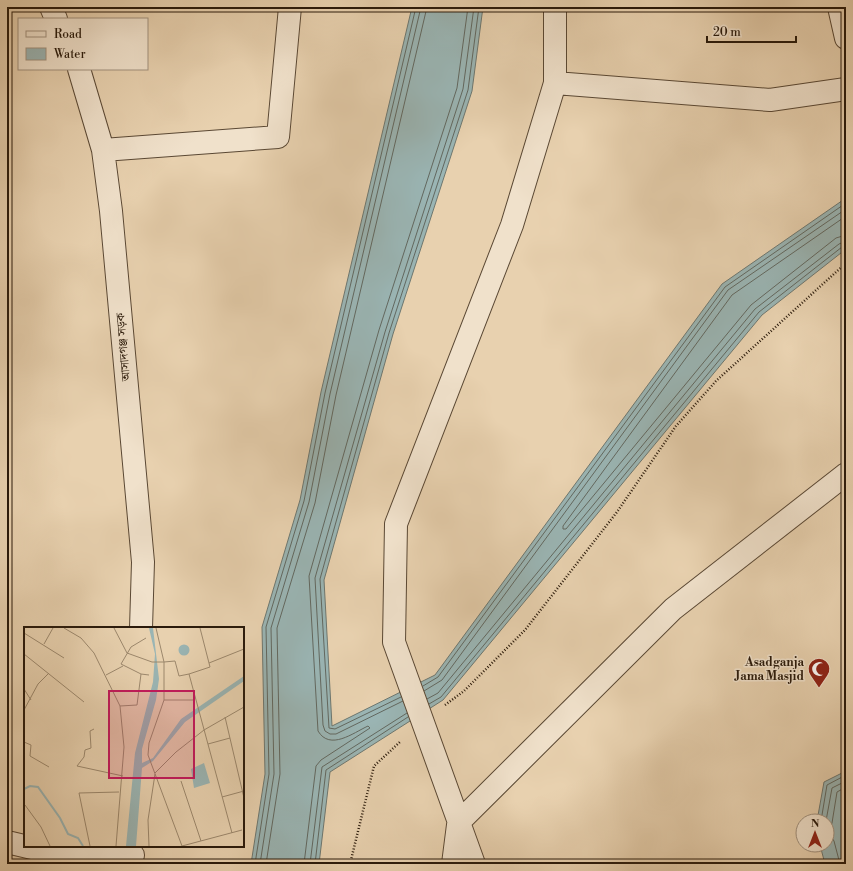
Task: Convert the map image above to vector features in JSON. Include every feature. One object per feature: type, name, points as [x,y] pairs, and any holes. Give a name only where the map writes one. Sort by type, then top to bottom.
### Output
[{"type":"street","points":[[51,7],[56,18]]},
{"type":"street","points":[[102,150],[278,137],[290,7]]},
{"type":"street","points":[[474,864],[394,642],[396,524],[512,225],[555,83],[555,7]]},
{"type":"street","points":[[839,7],[846,38]]},
{"type":"street","name":"আসাদগঞ্জ সড়ক","points":[[79,70],[102,150],[111,211],[143,562],[140,627]]},
{"type":"street","points":[[555,83],[770,100],[846,89]]},
{"type":"street","points":[[453,864],[459,822],[673,609],[846,474]]},
{"type":"street","points":[[7,842],[24,846]]},
{"type":"street","points":[[28,847],[45,851],[132,855]]},
{"type":"path","points":[[350,864],[374,766],[422,722],[464,692],[525,630],[617,512],[676,426],[716,381],[846,263]]},
{"type":"water","points":[[412,7],[483,7],[472,91],[393,334],[324,580],[332,726],[435,675],[722,284],[846,198],[846,249],[762,315],[443,700],[330,772],[319,864],[251,864],[265,774],[262,627],[300,500],[321,392]]},
{"type":"water","points":[[846,771],[846,864],[825,864],[822,853],[835,853],[835,813],[818,813],[824,782]]},
{"type":"place","name":"Asadganja Jama Masjid","points":[[819,688]]}]
